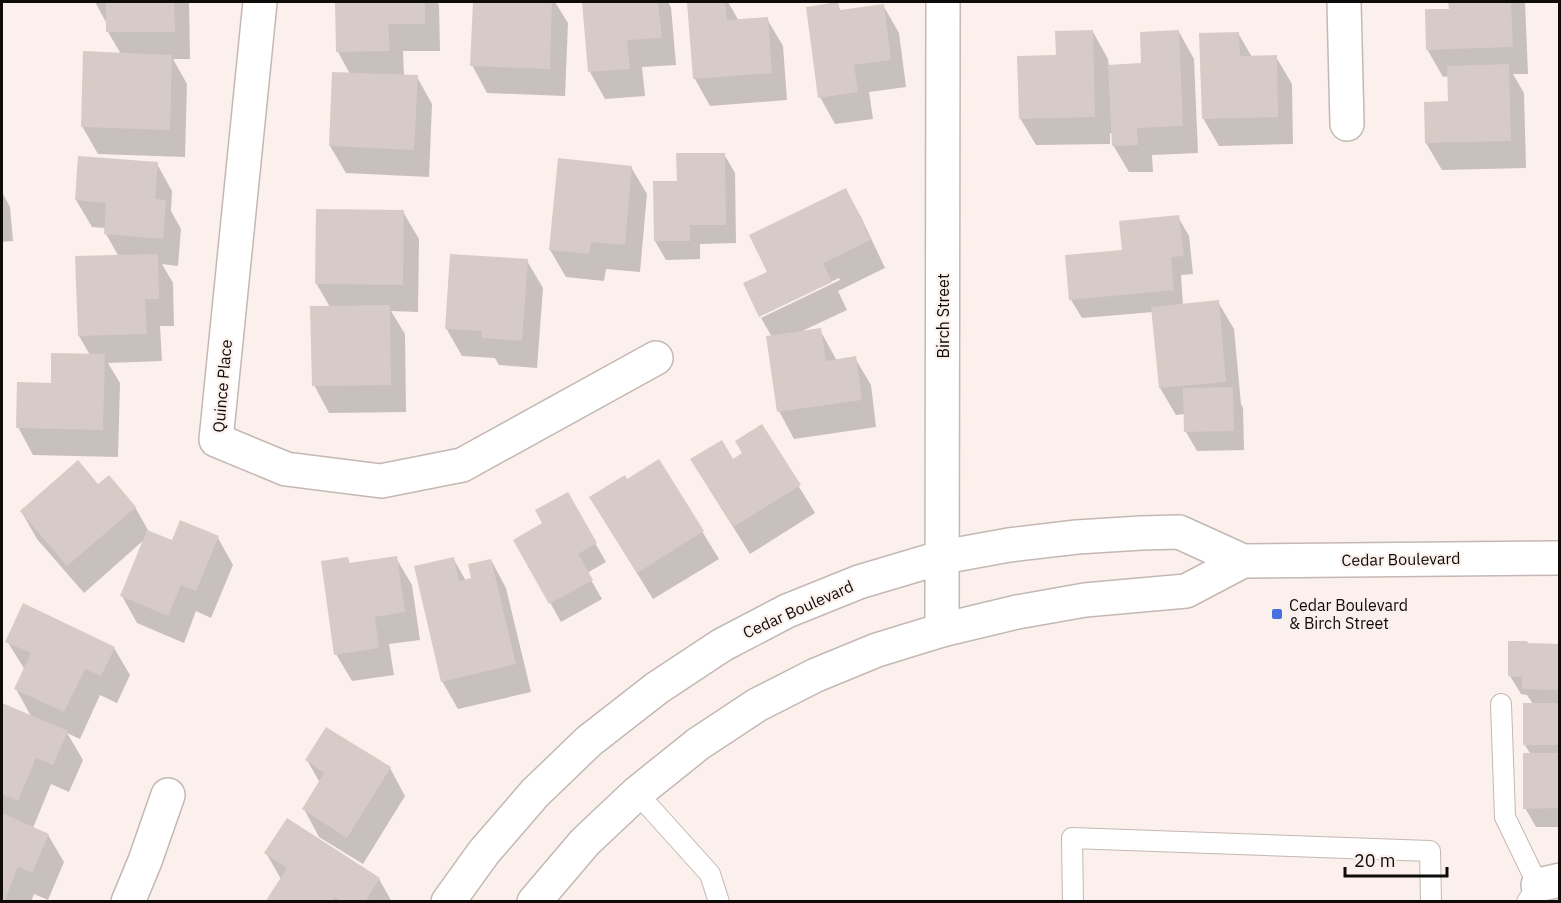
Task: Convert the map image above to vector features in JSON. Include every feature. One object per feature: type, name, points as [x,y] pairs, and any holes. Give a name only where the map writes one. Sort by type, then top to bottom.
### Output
[{"type":"main road","name":"Quince Place","points":[[260,2],[216,440],[286,469],[381,481],[462,465],[656,358]]},
{"type":"main road","name":"Birch Street","points":[[942,630],[943,2]]},
{"type":"main road","points":[[1344,2],[1347,124]]},
{"type":"main road","name":"Cedar Boulevard","points":[[448,902],[484,852],[535,793],[590,741],[657,688],[722,645],[787,611],[859,582],[943,557],[1009,545],[1077,537],[1179,532],[1243,561],[1560,558]]},
{"type":"main road","name":"Cedar Boulevard","points":[[534,902],[585,842],[637,793],[698,744],[758,705],[816,675],[877,650],[942,630],[1017,612],[1085,600],[1186,591],[1243,561]]},
{"type":"main road","points":[[128,902],[168,795]]},
{"type":"lane","points":[[1501,704],[1505,817],[1542,889]]},
{"type":"lane","points":[[637,793],[710,874],[719,902]]},
{"type":"lane","points":[[1073,902],[1072,838],[1430,851],[1431,902]]},
{"type":"building","points":[[106,2],[174,2],[175,32],[106,32]]},
{"type":"building","points":[[335,2],[425,2],[425,24],[388,24],[390,51],[336,52]]},
{"type":"building","points":[[473,2],[552,2],[550,69],[470,66]]},
{"type":"building","points":[[582,2],[658,2],[662,38],[627,40],[630,69],[588,72]]},
{"type":"building","points":[[687,2],[725,2],[727,20],[768,17],[772,73],[693,79]]},
{"type":"building","points":[[838,2],[840,10],[884,4],[891,60],[854,65],[858,92],[818,98],[806,7]]},
{"type":"building","points":[[1448,2],[1511,2],[1513,47],[1426,50],[1425,9],[1449,9]]},
{"type":"building","points":[[1093,30],[1095,117],[1019,119],[1017,56],[1056,55],[1055,31]]},
{"type":"building","points":[[1179,30],[1183,126],[1137,128],[1138,145],[1112,146],[1108,65],[1141,63],[1140,32]]},
{"type":"building","points":[[1239,32],[1240,56],[1277,55],[1278,117],[1202,119],[1199,33]]},
{"type":"building","points":[[83,51],[172,55],[170,130],[81,127]]},
{"type":"building","points":[[1509,64],[1511,141],[1425,143],[1424,102],[1448,101],[1447,66]]},
{"type":"building","points":[[332,72],[418,75],[414,150],[329,146]]},
{"type":"building","points":[[676,153],[725,153],[726,225],[690,225],[690,241],[654,241],[653,181],[677,181]]},
{"type":"building","points":[[78,156],[158,162],[155,199],[166,200],[163,239],[104,234],[106,203],[75,200]]},
{"type":"building","points":[[558,158],[632,166],[625,245],[591,242],[589,254],[549,250]]},
{"type":"building","points":[[846,188],[871,240],[823,263],[832,282],[759,317],[743,283],[767,272],[749,235]]},
{"type":"building","points":[[316,209],[404,210],[403,285],[315,284]]},
{"type":"building","points":[[1179,215],[1184,256],[1171,257],[1174,290],[1069,300],[1065,255],[1122,250],[1119,221]]},
{"type":"building","points":[[158,254],[159,299],[145,299],[147,334],[78,336],[75,256]]},
{"type":"building","points":[[450,254],[528,259],[522,341],[482,338],[482,331],[445,329]]},
{"type":"building","points":[[1219,300],[1226,382],[1159,388],[1151,307]]},
{"type":"building","points":[[390,305],[391,385],[312,386],[310,306]]},
{"type":"building","points":[[821,328],[826,361],[856,356],[862,400],[777,412],[766,336]]},
{"type":"building","points":[[51,353],[105,354],[103,430],[16,428],[17,382],[51,383]]},
{"type":"building","points":[[1233,387],[1234,431],[1184,432],[1183,388]]},
{"type":"building","points":[[762,424],[801,485],[733,527],[690,459],[722,440],[733,459],[742,453],[735,441]]},
{"type":"building","points":[[659,459],[704,531],[637,573],[589,497],[625,475],[627,479]]},
{"type":"building","points":[[78,460],[98,484],[109,475],[136,507],[67,566],[20,511]]},
{"type":"building","points":[[568,492],[597,543],[578,554],[593,580],[549,604],[513,540],[542,523],[535,510]]},
{"type":"building","points":[[180,520],[219,536],[196,591],[181,585],[168,616],[120,596],[147,530],[172,540]]},
{"type":"building","points":[[397,556],[405,612],[375,617],[379,648],[334,655],[321,561],[348,557],[349,563]]},
{"type":"building","points":[[454,557],[459,581],[471,578],[468,564],[491,559],[516,664],[441,682],[414,566]]},
{"type":"building","points":[[23,603],[115,647],[101,676],[85,669],[64,712],[14,689],[31,653],[5,642]]},
{"type":"building","points":[[1508,641],[1560,644],[1560,690],[1522,689],[1522,677],[1508,676]]},
{"type":"building","points":[[2,703],[68,731],[53,765],[36,758],[18,801],[2,794]]},
{"type":"building","points":[[1523,703],[1560,703],[1560,745],[1523,745]]},
{"type":"building","points":[[326,727],[391,767],[347,838],[302,809],[324,773],[305,760]]},
{"type":"building","points":[[1523,753],[1560,753],[1560,808],[1523,809]]},
{"type":"building","points":[[2,813],[49,834],[32,873],[18,867],[4,902],[2,902]]},
{"type":"building","points":[[287,818],[380,878],[365,902],[342,902],[335,897],[332,902],[265,902],[287,868],[264,853]]},
{"type":"place","name":"Cedar Boulevard & Birch Street","points":[[1277,614]]}]
